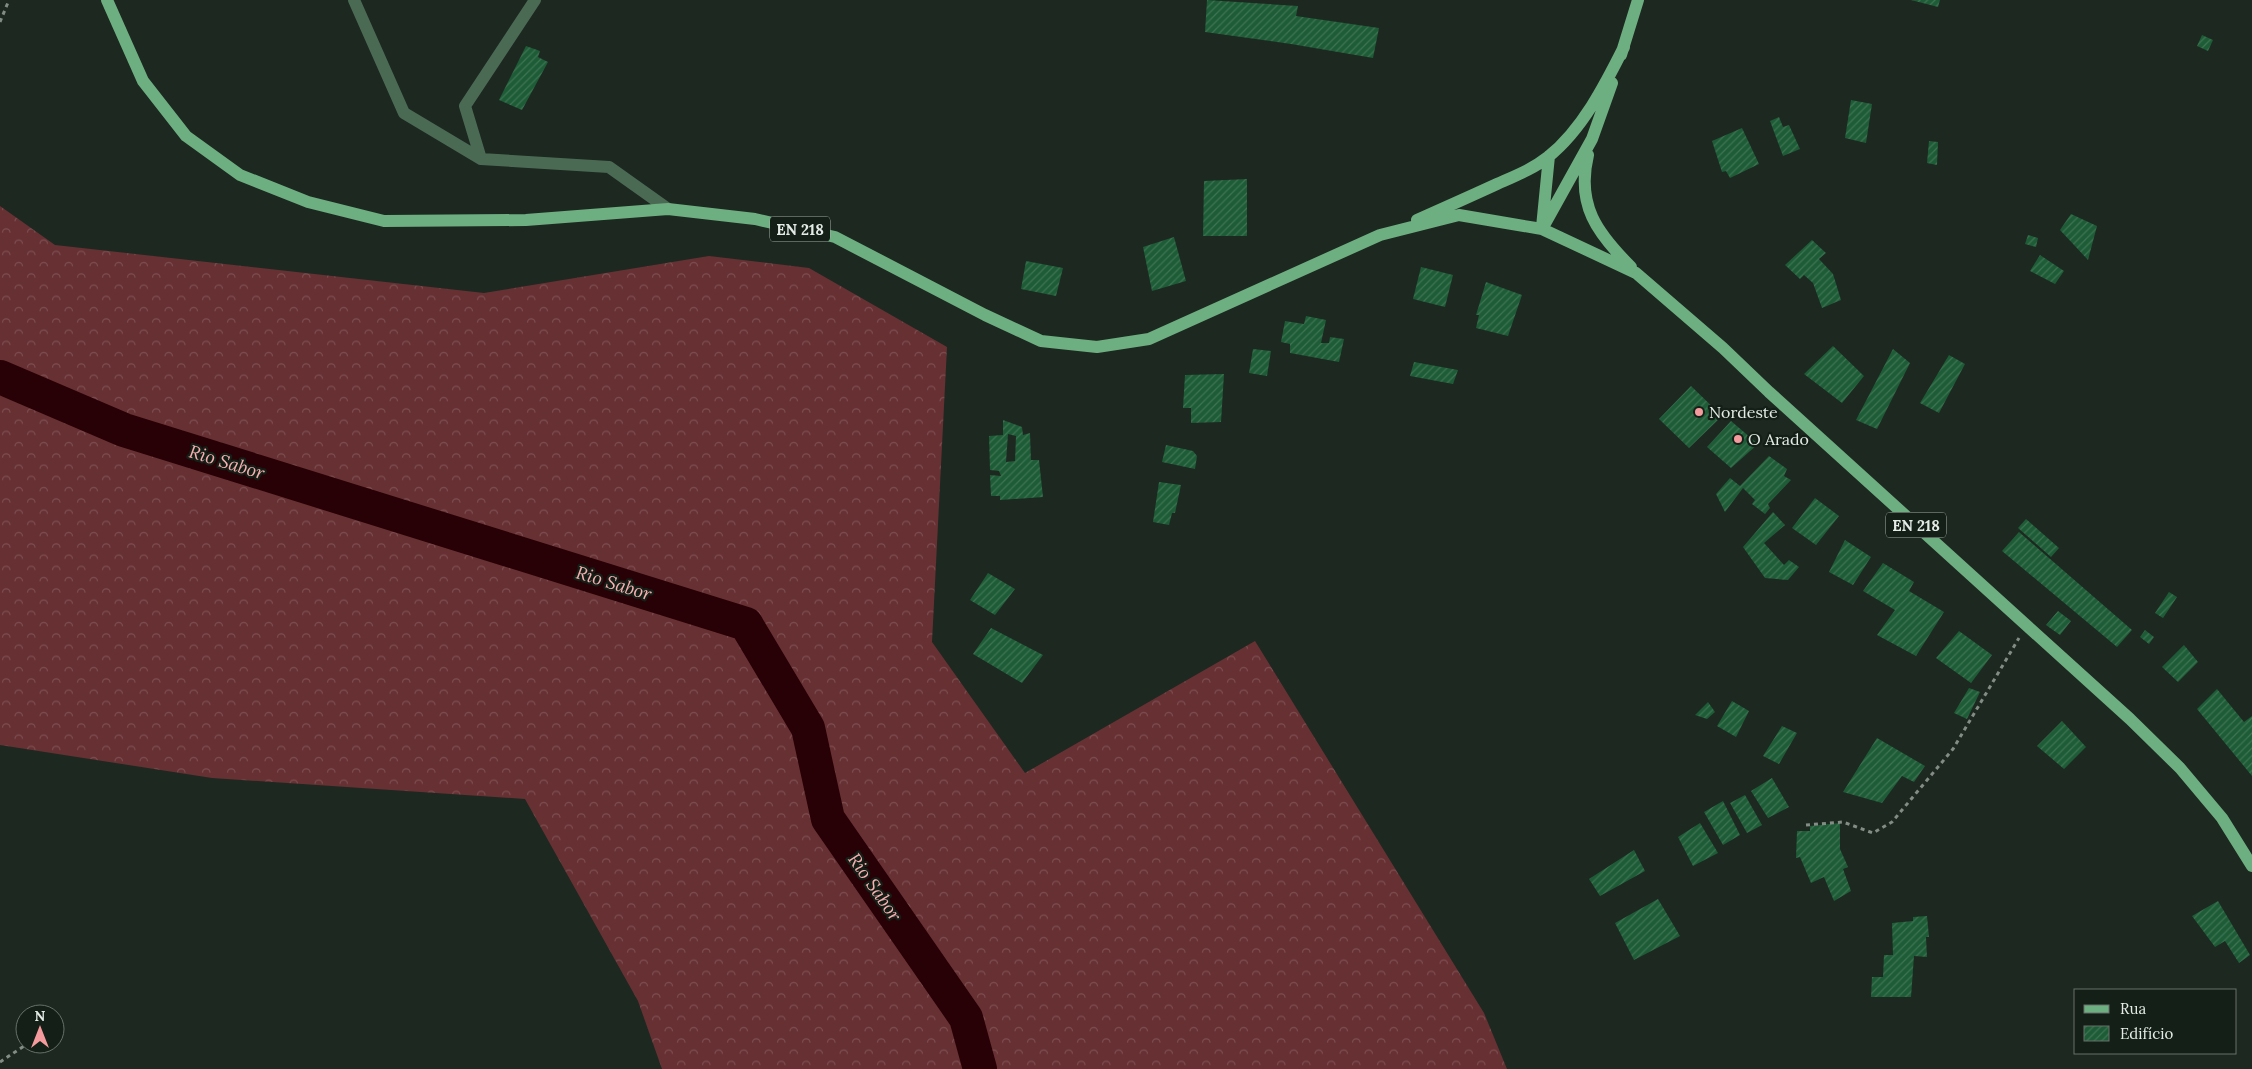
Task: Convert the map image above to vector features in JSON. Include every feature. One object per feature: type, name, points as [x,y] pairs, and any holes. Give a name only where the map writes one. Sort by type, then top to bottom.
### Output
[{"type":"main road","name":"EN 218","points":[[107,0],[143,81],[186,136],[240,174],[308,202],[384,221],[526,220],[668,209],[756,219],[835,237],[985,316],[1041,341],[1097,347],[1149,339],[1380,236],[1459,215],[1542,229],[1636,273],[1724,348],[1776,399],[2130,719],[2180,768],[2222,818],[2252,866]]},
{"type":"main road","points":[[1636,273],[1610,246],[1593,221],[1586,202],[1584,179],[1592,138],[1624,47],[1638,0]]},
{"type":"main road","points":[[1380,236],[1530,169],[1549,156],[1579,123],[1594,102],[1624,47]]},
{"type":"main road","points":[[1542,229],[1592,138]]},
{"type":"main road","points":[[1542,229],[1549,156]]},
{"type":"street","points":[[354,0],[404,113],[481,158],[609,166],[668,209]]},
{"type":"street","points":[[481,158],[465,106],[535,0]]},
{"type":"path","points":[[0,22],[9,0]]},
{"type":"path","points":[[1806,824],[1843,822],[1873,833],[1892,822],[1953,750],[2027,625]]},
{"type":"path","points":[[0,1062],[15,1052]]},
{"type":"green space","points":[[0,206],[55,245],[484,293],[709,256],[809,268],[947,347],[932,642],[1025,773],[1255,641],[1484,1013],[1507,1069],[662,1069],[638,1001],[525,799],[212,778],[0,745]]},
{"type":"building","points":[[1207,0],[1298,6],[1296,16],[1379,28],[1373,58],[1205,32]]},
{"type":"building","points":[[1911,0],[1940,0],[1938,7]]},
{"type":"building","points":[[2202,35],[2213,40],[2208,51],[2197,46]]},
{"type":"building","points":[[526,46],[540,51],[538,57],[548,62],[522,110],[499,100]]},
{"type":"building","points":[[1851,100],[1872,104],[1866,143],[1845,138]]},
{"type":"building","points":[[1779,117],[1783,127],[1789,125],[1800,149],[1783,156],[1770,121]]},
{"type":"building","points":[[1742,128],[1759,164],[1730,178],[1726,171],[1722,172],[1712,141]]},
{"type":"building","points":[[1929,141],[1938,142],[1937,165],[1927,163]]},
{"type":"building","points":[[1247,179],[1247,236],[1203,236],[1204,181]]},
{"type":"building","points":[[2071,214],[2097,226],[2088,260],[2060,230]]},
{"type":"building","points":[[2028,235],[2038,238],[2036,247],[2025,244]]},
{"type":"building","points":[[1174,237],[1186,281],[1152,291],[1143,247]]},
{"type":"building","points":[[1812,240],[1826,253],[1819,259],[1833,274],[1841,300],[1822,308],[1813,283],[1804,275],[1800,279],[1785,265]]},
{"type":"building","points":[[2040,255],[2064,271],[2055,284],[2030,271]]},
{"type":"building","points":[[1026,261],[1063,268],[1056,296],[1021,289]]},
{"type":"building","points":[[1421,267],[1453,275],[1445,307],[1413,299]]},
{"type":"building","points":[[1486,282],[1522,295],[1508,336],[1476,328],[1479,315],[1476,315]]},
{"type":"building","points":[[1306,316],[1326,320],[1321,343],[1329,343],[1330,337],[1344,339],[1339,362],[1290,353],[1290,344],[1281,342],[1285,321],[1304,324]]},
{"type":"building","points":[[1833,346],[1864,376],[1842,403],[1804,374]]},
{"type":"building","points":[[1253,349],[1271,351],[1267,376],[1249,373]]},
{"type":"building","points":[[1893,349],[1910,363],[1877,429],[1856,420]]},
{"type":"building","points":[[1949,355],[1965,364],[1939,413],[1920,403]]},
{"type":"building","points":[[1414,362],[1458,370],[1453,384],[1410,376]]},
{"type":"building","points":[[1224,374],[1221,422],[1191,423],[1191,408],[1183,408],[1185,375]]},
{"type":"building","points":[[1691,386],[1722,416],[1689,448],[1659,419]]},
{"type":"building","points":[[1003,420],[1022,427],[1023,435],[1030,433],[1031,460],[1039,460],[1043,497],[1000,500],[1000,496],[991,496],[990,475],[1001,476],[999,471],[990,470],[989,436],[1003,435]],"holes":[[[1008,434],[1016,436],[1015,461],[1006,462]]]},
{"type":"building","points":[[1731,421],[1758,444],[1731,468],[1707,447]]},
{"type":"building","points":[[1166,445],[1193,451],[1197,456],[1195,469],[1162,462]]},
{"type":"building","points":[[1769,456],[1787,469],[1784,476],[1791,480],[1768,504],[1770,508],[1765,514],[1752,504],[1755,500],[1743,488],[1725,512],[1716,494],[1730,478],[1740,486]]},
{"type":"building","points":[[1159,482],[1181,485],[1175,513],[1172,513],[1169,525],[1153,522]]},
{"type":"building","points":[[1815,498],[1839,516],[1816,545],[1792,528]]},
{"type":"building","points":[[1773,512],[1785,525],[1764,543],[1784,565],[1789,560],[1799,567],[1788,580],[1765,578],[1743,547]]},
{"type":"building","points":[[2026,519],[2059,548],[2051,557],[2018,528]]},
{"type":"building","points":[[2019,532],[2132,630],[2117,647],[2002,551]]},
{"type":"building","points":[[1845,540],[1871,557],[1853,585],[1829,572]]},
{"type":"building","points":[[1883,563],[1914,582],[1909,591],[1944,612],[1916,656],[1877,635],[1895,610],[1863,591]]},
{"type":"building","points":[[988,573],[1015,589],[995,615],[970,600]]},
{"type":"building","points":[[2169,592],[2177,597],[2163,618],[2155,613]]},
{"type":"building","points":[[2058,611],[2071,621],[2060,635],[2046,625]]},
{"type":"building","points":[[991,628],[1043,655],[1022,683],[973,654]]},
{"type":"building","points":[[2145,630],[2154,637],[2149,644],[2140,637]]},
{"type":"building","points":[[1959,631],[1992,655],[1971,683],[1936,658]]},
{"type":"building","points":[[2184,645],[2198,662],[2178,682],[2162,667]]},
{"type":"building","points":[[1969,688],[1980,692],[1967,719],[1954,713]]},
{"type":"building","points":[[2217,689],[2244,722],[2252,716],[2252,776],[2197,709]]},
{"type":"building","points":[[1732,701],[1749,711],[1736,737],[1717,726]]},
{"type":"building","points":[[1708,702],[1715,712],[1707,719],[1695,715]]},
{"type":"building","points":[[2062,721],[2086,747],[2064,769],[2037,746]]},
{"type":"building","points":[[1782,726],[1797,733],[1779,764],[1763,756]]},
{"type":"building","points":[[1877,738],[1925,766],[1914,782],[1902,776],[1882,803],[1843,792]]},
{"type":"building","points":[[1772,778],[1789,807],[1768,818],[1751,791]]},
{"type":"building","points":[[1745,795],[1762,825],[1747,833],[1730,803]]},
{"type":"building","points":[[1723,801],[1740,835],[1723,845],[1704,812]]},
{"type":"building","points":[[1700,823],[1718,853],[1693,866],[1678,837]]},
{"type":"building","points":[[1840,823],[1840,849],[1848,867],[1843,869],[1851,891],[1834,901],[1824,877],[1811,883],[1800,857],[1796,858],[1797,831],[1810,831],[1810,826]]},
{"type":"building","points":[[1634,850],[1645,871],[1600,896],[1589,879]]},
{"type":"building","points":[[1658,899],[1680,936],[1634,960],[1615,923]]},
{"type":"building","points":[[2218,901],[2250,955],[2239,963],[2225,941],[2215,947],[2192,916]]},
{"type":"building","points":[[1927,916],[1929,937],[1926,937],[1927,957],[1914,956],[1911,997],[1871,997],[1872,977],[1883,977],[1884,955],[1893,955],[1892,923],[1913,921],[1913,917]]},
{"type":"waterway","name":"Rio Sabor","points":[[0,377],[124,430],[746,624],[808,728],[828,819],[966,1018],[980,1069]]},
{"type":"place","name":"Nordeste","points":[[1699,412]]},
{"type":"place","name":"O Arado","points":[[1738,439]]}]
